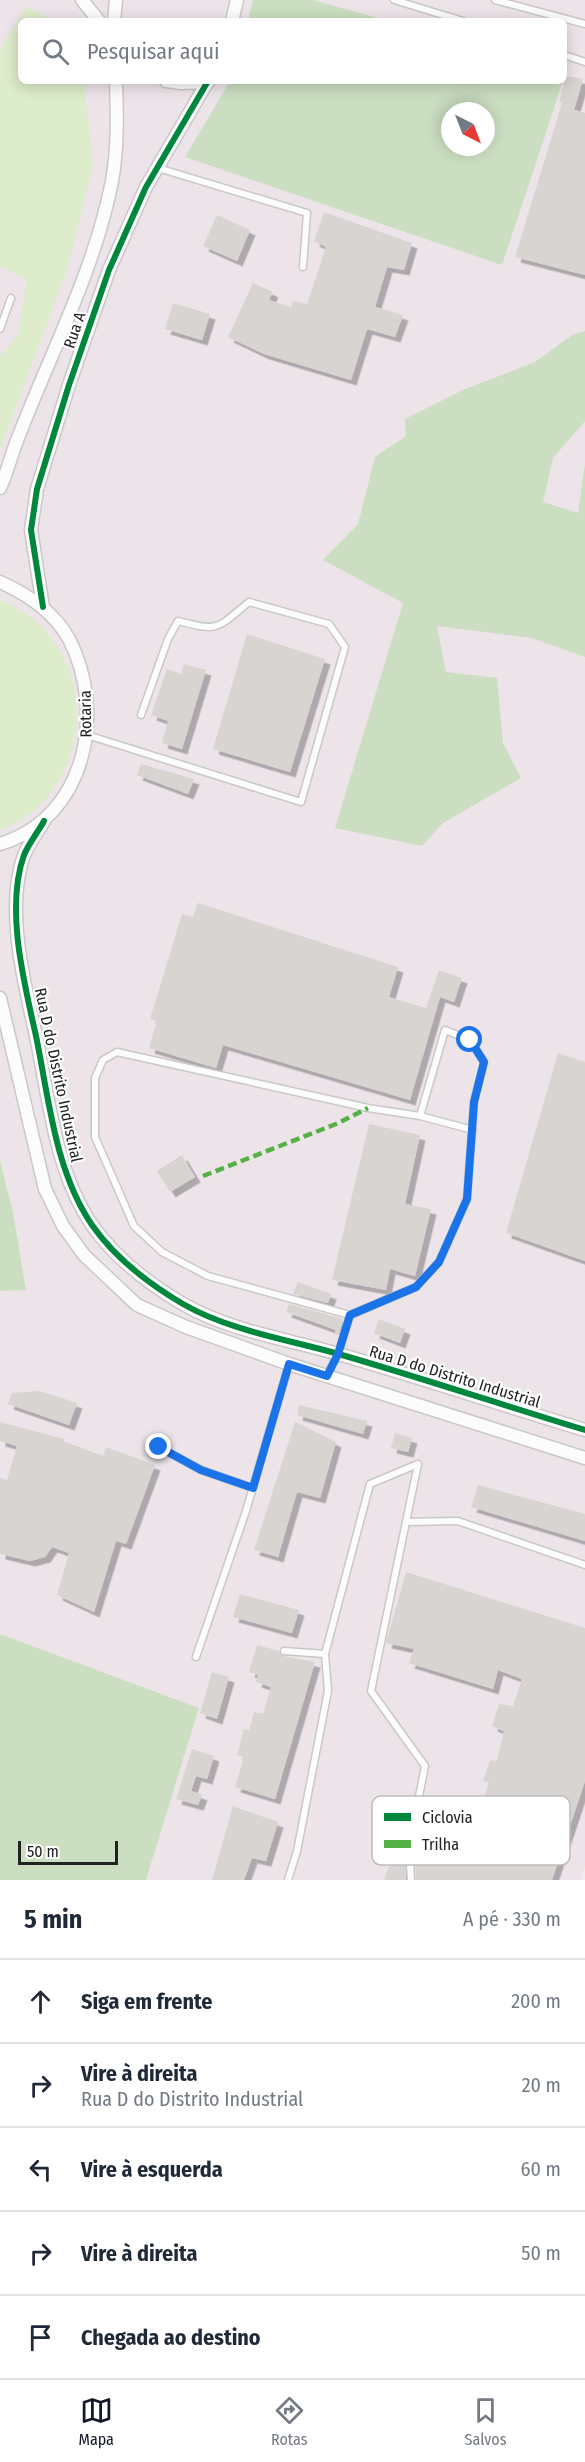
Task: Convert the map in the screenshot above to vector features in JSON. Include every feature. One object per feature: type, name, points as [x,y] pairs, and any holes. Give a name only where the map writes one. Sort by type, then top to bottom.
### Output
[{"type":"street","points":[[82,0],[97,18]]},
{"type":"street","points":[[114,18],[116,0]]},
{"type":"street","points":[[233,18],[237,0]]},
{"type":"street","name":"Rua A","points":[[0,489],[20,433],[56,352],[93,247],[112,182],[117,113],[116,84]]},
{"type":"street","name":"Rua A","points":[[43,608],[31,530],[37,489],[69,385],[109,270],[157,167],[206,84]]},
{"type":"street","name":"Rotaria","points":[[0,582],[21,591],[43,608],[68,638],[84,674],[88,712],[86,750],[71,786],[44,821],[0,844]]},
{"type":"street","name":"Rua D do Distrito Industrial","points":[[44,821],[25,854],[16,896],[21,960],[58,1144],[73,1191],[110,1249],[134,1270],[184,1305],[230,1323],[585,1430]]},
{"type":"street","points":[[0,998],[45,1189],[63,1226],[84,1255],[137,1305],[186,1327],[289,1364],[585,1458]]},
{"type":"lane","points":[[394,0],[452,18]]},
{"type":"lane","points":[[495,0],[562,18]]},
{"type":"lane","points":[[567,19],[585,24]]},
{"type":"lane","points":[[567,56],[585,62]]},
{"type":"lane","points":[[157,167],[307,213],[303,267]]},
{"type":"lane","points":[[0,329],[11,298]]},
{"type":"lane","points":[[87,735],[302,802],[345,646],[329,624],[249,602],[223,623],[210,629],[178,621],[168,639],[141,715]]},
{"type":"lane","points":[[420,1116],[445,1030],[470,1040],[484,1062],[474,1102],[473,1130],[467,1199],[439,1262],[416,1287],[350,1315],[208,1276],[162,1252],[134,1226],[96,1137],[95,1078],[103,1060],[117,1052],[368,1108],[420,1116],[473,1130]]},
{"type":"lane","points":[[327,1376],[338,1354],[350,1315]]},
{"type":"lane","points":[[196,1657],[253,1488],[289,1364]]},
{"type":"lane","points":[[159,1447],[201,1470],[253,1488]]},
{"type":"lane","points":[[288,1880],[314,1772],[328,1691],[325,1654],[370,1484],[418,1464],[371,1691],[425,1766],[419,1796]]},
{"type":"lane","points":[[406,1522],[458,1521],[585,1565]]},
{"type":"lane","points":[[284,1651],[325,1654]]},
{"type":"lane","points":[[410,1865],[411,1880]]},
{"type":"shaded area","points":[[0,0],[585,0],[585,1866],[580,1880],[146,1880],[199,1708],[0,1634],[0,1291],[26,1290],[9,1192],[0,1160]]},
{"type":"green space","points":[[253,0],[313,0],[378,18],[249,18]]},
{"type":"green space","points":[[26,6],[47,18],[19,18]]},
{"type":"green space","points":[[18,20],[18,84],[84,84],[93,165],[68,267],[0,450],[0,356],[18,335],[27,279],[0,267],[0,51]]},
{"type":"green space","points":[[228,84],[562,84],[502,265],[185,157]]},
{"type":"green space","points":[[585,331],[585,421],[553,458],[543,502],[578,513],[585,464],[585,657],[532,638],[437,626],[446,672],[497,678],[503,743],[521,778],[443,823],[422,846],[335,828],[403,603],[323,560],[358,524],[375,457],[406,436],[405,419],[463,390],[535,362],[572,335]]},
{"type":"green space","points":[[0,600],[27,614],[48,634],[63,657],[73,683],[77,710],[75,739],[66,766],[51,792],[28,815],[0,830]]},
{"type":"green space","points":[[0,1160],[13,1212],[26,1290],[0,1291]]},
{"type":"green space","points":[[0,1634],[199,1708],[146,1880],[0,1880]]},
{"type":"building","points":[[567,76],[583,79],[574,110],[585,113],[585,275],[515,257],[562,103],[559,102],[564,84],[567,84]]},
{"type":"building","points":[[324,212],[412,243],[404,270],[387,267],[375,307],[403,315],[395,337],[367,329],[351,380],[264,354],[228,337],[253,283],[273,292],[269,300],[291,307],[293,301],[307,304],[326,247],[314,241]]},
{"type":"building","points":[[217,215],[250,230],[237,261],[203,246]]},
{"type":"building","points":[[173,303],[210,314],[202,340],[165,329]]},
{"type":"building","points":[[247,634],[325,659],[290,772],[213,749]]},
{"type":"building","points":[[184,664],[206,670],[182,749],[162,743],[168,721],[151,715],[167,669],[181,674]]},
{"type":"building","points":[[141,764],[194,779],[188,794],[137,775]]},
{"type":"building","points":[[198,903],[398,967],[389,997],[426,1008],[439,970],[462,978],[454,1002],[440,997],[410,1100],[223,1045],[216,1068],[149,1048],[157,1021],[150,1019],[182,914],[193,917]]},
{"type":"building","points":[[558,1053],[585,1062],[585,1261],[506,1233]]},
{"type":"building","points":[[369,1124],[420,1135],[405,1204],[431,1209],[415,1276],[390,1269],[386,1290],[332,1280]]},
{"type":"building","points":[[182,1155],[195,1177],[170,1192],[157,1171]]},
{"type":"building","points":[[298,1282],[331,1294],[328,1303],[293,1294]]},
{"type":"building","points":[[289,1304],[343,1319],[339,1334],[335,1333],[336,1330],[286,1312]]},
{"type":"building","points":[[379,1319],[405,1329],[400,1343],[374,1333]]},
{"type":"building","points":[[40,1391],[77,1403],[69,1425],[8,1404],[12,1393]]},
{"type":"building","points":[[299,1405],[367,1421],[363,1434],[297,1415]]},
{"type":"building","points":[[0,1422],[64,1439],[63,1441],[103,1456],[106,1447],[155,1465],[126,1544],[116,1541],[94,1612],[57,1595],[69,1553],[52,1547],[45,1557],[30,1561],[0,1554],[0,1478],[7,1480],[17,1446],[0,1441]]},
{"type":"building","points":[[295,1422],[336,1442],[320,1498],[297,1492],[278,1557],[254,1550]]},
{"type":"building","points":[[395,1433],[412,1438],[408,1452],[391,1448]]},
{"type":"building","points":[[478,1485],[585,1514],[585,1541],[471,1507]]},
{"type":"building","points":[[406,1572],[585,1628],[585,1781],[570,1826],[570,1796],[484,1796],[489,1782],[483,1781],[490,1760],[497,1761],[504,1731],[492,1726],[499,1704],[513,1706],[522,1679],[498,1670],[493,1689],[409,1663],[414,1649],[386,1643]]},
{"type":"building","points":[[240,1594],[299,1610],[292,1633],[233,1617]]},
{"type":"building","points":[[257,1645],[279,1651],[283,1656],[315,1662],[275,1799],[235,1787],[244,1757],[237,1755],[244,1729],[249,1730],[254,1712],[263,1714],[271,1687],[256,1682],[258,1675],[249,1672]]},
{"type":"building","points":[[212,1672],[229,1677],[217,1719],[200,1713]]},
{"type":"building","points":[[192,1749],[214,1756],[207,1779],[196,1776],[191,1791],[202,1795],[198,1805],[176,1799]]},
{"type":"building","points":[[233,1806],[278,1822],[266,1861],[252,1858],[244,1880],[212,1880]]},
{"type":"building","points":[[390,1865],[406,1865],[406,1880],[384,1880]]},
{"type":"building","points":[[415,1865],[557,1865],[552,1880],[416,1880]]},
{"type":"marked path","points":[[203,1176],[336,1124],[368,1108]]},
{"type":"cycle path","points":[[43,607],[31,530],[37,489],[69,385],[109,270],[146,187],[206,84]]},
{"type":"cycle path","points":[[44,821],[24,855],[19,876],[16,898],[18,945],[61,1158],[80,1204],[101,1237],[133,1269],[158,1288],[183,1304],[219,1321],[366,1362],[585,1430]]},
{"type":"route","points":[[159,1447],[201,1470],[253,1488],[289,1364],[327,1376],[338,1354],[350,1315],[354,1311],[416,1287],[439,1262],[467,1199],[474,1102],[484,1062],[470,1040]]}]
